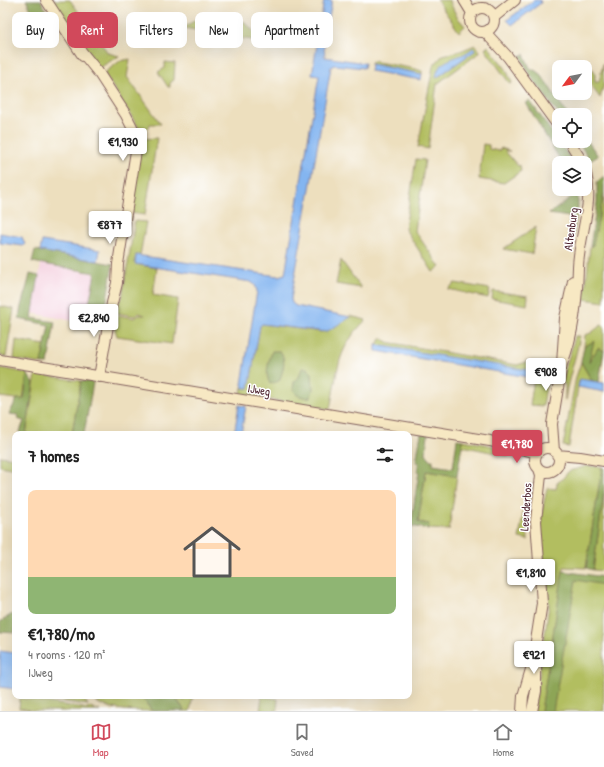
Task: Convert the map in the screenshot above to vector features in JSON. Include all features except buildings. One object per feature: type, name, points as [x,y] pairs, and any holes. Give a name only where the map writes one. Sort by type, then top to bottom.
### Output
[{"type":"street","points":[[46,0],[94,74],[112,94],[126,115],[135,134],[136,151],[118,264],[112,282],[112,302],[99,377]]},
{"type":"street","points":[[464,0],[485,18]]},
{"type":"street","points":[[471,0],[485,18],[508,57],[552,118]]},
{"type":"street","points":[[485,18],[503,0]]},
{"type":"street","points":[[485,18],[515,0]]},
{"type":"street","name":"Altenburg","points":[[547,459],[548,432],[552,424],[562,364],[566,312],[578,268],[589,196]]},
{"type":"street","name":"IJweg","points":[[0,360],[485,440],[512,447],[519,453],[547,459],[587,459],[604,461]]},
{"type":"street","name":"Leenderbos","points":[[527,709],[525,687],[532,666],[542,603],[536,521],[541,475],[547,459]]},
{"type":"street","name":"Leenderbos","points":[[527,709],[536,691],[536,667],[546,594],[539,515],[546,480],[547,459]]},
{"type":"street","points":[[525,687],[531,686],[536,691]]},
{"type":"shaded area","points":[[41,264],[95,274],[85,323],[32,313]]},
{"type":"green space","points":[[26,0],[41,0],[46,10],[43,12],[32,12]]},
{"type":"green space","points":[[50,0],[70,0],[79,12],[67,12],[67,24]]},
{"type":"green space","points":[[437,0],[449,0],[457,17],[465,26],[459,32]]},
{"type":"green space","points":[[195,20],[195,30],[187,29],[187,26]]},
{"type":"green space","points":[[243,22],[251,29],[251,40],[243,38]]},
{"type":"green space","points":[[475,45],[480,51],[437,84],[428,149],[418,147],[433,66],[443,55],[460,51]],"holes":[[[473,48],[475,50],[437,78],[440,67],[443,64],[466,55]]]},
{"type":"green space","points":[[488,46],[506,69],[512,83],[510,84],[485,49]]},
{"type":"green space","points":[[85,48],[104,48],[108,53],[119,56],[99,68]]},
{"type":"green space","points":[[524,54],[530,68],[540,73],[552,91],[552,100],[558,100],[563,108],[554,108],[530,75],[520,56]]},
{"type":"green space","points":[[130,59],[127,77],[161,124],[150,124],[149,128],[140,130],[104,73],[120,61]]},
{"type":"green space","points":[[372,61],[416,69],[422,71],[422,74],[371,64]]},
{"type":"green space","points":[[165,62],[175,63],[174,80],[170,83],[170,87],[168,87],[158,72],[165,68]]},
{"type":"green space","points":[[603,63],[604,84],[600,98],[592,87],[593,69],[595,73],[595,82],[599,82]]},
{"type":"green space","points":[[530,101],[552,132],[552,146],[526,103]]},
{"type":"green space","points":[[157,138],[145,215],[130,213],[141,139]]},
{"type":"green space","points":[[483,144],[489,145],[489,149],[499,151],[501,148],[510,151],[505,151],[518,166],[520,165],[521,171],[504,183],[479,179]]},
{"type":"green space","points":[[592,147],[598,156],[592,160],[592,156],[587,156],[582,148]]},
{"type":"green space","points":[[553,148],[563,148],[569,156],[558,156]]},
{"type":"green space","points":[[416,159],[425,160],[415,231],[440,267],[433,272],[405,229]]},
{"type":"green space","points":[[604,176],[604,194],[593,245],[590,247],[597,202],[597,182]]},
{"type":"green space","points":[[603,194],[604,302],[584,299],[590,247],[593,245]]},
{"type":"green space","points":[[573,196],[578,196],[578,209],[573,237],[570,237],[569,217],[549,214]]},
{"type":"green space","points":[[135,221],[146,222],[140,256],[136,255],[135,264],[157,268],[153,295],[178,299],[172,344],[117,336],[115,330],[116,315],[135,318],[139,315],[145,315],[139,313],[135,316],[116,313],[117,304],[122,298]]},
{"type":"green space","points":[[536,227],[532,254],[503,249]]},
{"type":"green space","points":[[35,250],[113,264],[103,322],[86,319],[95,273],[32,262]]},
{"type":"green space","points":[[341,260],[359,285],[361,288],[336,284]]},
{"type":"green space","points":[[30,274],[39,276],[32,318],[55,322],[48,364],[41,364],[49,325],[19,319]]},
{"type":"green space","points":[[455,283],[490,289],[488,298],[448,289]]},
{"type":"green space","points":[[493,291],[528,296],[527,305],[492,299]]},
{"type":"green space","points":[[0,306],[14,309],[6,357],[0,355]]},
{"type":"green space","points":[[350,316],[366,320],[356,331],[344,351],[337,372],[330,409],[241,395],[242,387],[249,388],[260,326],[262,324],[322,332]]},
{"type":"green space","points":[[601,325],[604,326],[604,351],[598,348],[589,363],[593,342],[584,347],[585,335],[591,333]]},
{"type":"green space","points":[[575,336],[580,336],[565,400],[565,385],[562,381]]},
{"type":"green space","points":[[382,338],[387,342],[517,365],[527,362],[549,367],[543,406],[530,405],[534,378],[539,379],[540,373],[376,345]]},
{"type":"green space","points":[[16,340],[45,345],[41,364],[14,359]]},
{"type":"green space","points":[[594,341],[589,362],[598,348],[604,351],[599,382],[592,381],[581,362],[584,347]]},
{"type":"green space","points":[[272,351],[280,351],[284,366],[279,381],[270,384],[267,372]]},
{"type":"green space","points":[[581,362],[592,381],[579,380],[569,447],[563,446],[576,377]]},
{"type":"green space","points":[[0,368],[27,373],[23,400],[0,397]]},
{"type":"green space","points":[[302,368],[307,368],[312,373],[313,390],[311,397],[306,398],[297,395],[293,389],[294,382],[299,377]]},
{"type":"green space","points":[[27,373],[34,382],[26,431],[20,431],[24,421],[17,419],[18,415],[9,414],[17,399],[24,399]]},
{"type":"green space","points":[[36,374],[81,381],[73,431],[26,431]]},
{"type":"green space","points":[[81,381],[92,381],[93,383],[85,431],[73,431]]},
{"type":"green space","points":[[421,433],[428,434],[426,453],[430,460],[433,460],[433,465],[453,468],[457,439],[463,440],[457,476],[426,471],[418,522],[429,524],[428,529],[412,526],[419,471],[417,471],[419,463],[416,462]]},
{"type":"green space","points":[[463,440],[504,448],[509,456],[462,446]]},
{"type":"green space","points":[[0,456],[12,458],[12,468],[0,466]]},
{"type":"green space","points":[[587,466],[602,467],[586,568],[564,567],[541,711],[534,711],[549,605],[541,530],[541,516],[547,488],[556,489],[557,483],[569,471]]},
{"type":"green space","points":[[602,467],[604,468],[604,493],[593,570],[586,568]]},
{"type":"green space","points":[[426,471],[457,476],[449,530],[428,529],[429,524],[418,522]]},
{"type":"green space","points":[[528,484],[532,485],[527,516],[528,540],[519,538]]},
{"type":"green space","points":[[604,493],[604,571],[593,570]]},
{"type":"green space","points":[[563,571],[604,577],[604,585],[576,580],[553,711],[541,711]]},
{"type":"green space","points":[[572,577],[604,582],[604,711],[550,711]]},
{"type":"green space","points":[[12,614],[12,633],[0,632],[0,622]]},
{"type":"green space","points":[[20,699],[26,699],[88,709],[90,707],[100,711],[38,711],[19,708]]},
{"type":"green space","points":[[44,699],[84,699],[88,705]]},
{"type":"green space","points":[[93,699],[143,699],[152,711],[118,709],[102,705]]},
{"type":"green space","points":[[143,699],[176,699],[185,711],[152,711]]},
{"type":"green space","points":[[176,699],[182,699],[184,701],[184,699],[192,699],[190,711],[185,711]]},
{"type":"green space","points":[[262,699],[278,699],[277,711],[260,711]]},
{"type":"water","points":[[324,0],[332,0],[330,12],[322,12]]},
{"type":"water","points":[[534,0],[540,0],[541,3],[512,25],[507,20]]},
{"type":"water","points":[[316,48],[324,48],[325,57],[365,63],[364,68],[334,65],[331,67],[291,299],[292,303],[296,306],[351,317],[326,332],[262,324],[260,326],[249,388],[243,388],[242,384],[257,291],[255,285],[251,282],[135,264],[136,255],[278,276],[285,274],[319,76],[312,75]]},
{"type":"water","points":[[473,48],[476,50],[436,78],[438,71],[445,62],[462,55]]},
{"type":"water","points":[[371,64],[422,74],[421,80],[370,71]]},
{"type":"water","points":[[0,233],[22,237],[25,244],[23,246],[0,243]]},
{"type":"water","points":[[42,241],[100,250],[98,261],[40,251]]},
{"type":"water","points":[[376,345],[540,372],[539,379],[376,351]]},
{"type":"water","points":[[580,379],[604,383],[604,392],[578,387]]},
{"type":"water","points":[[239,405],[246,406],[242,431],[235,431]]},
{"type":"water","points":[[0,651],[12,653],[12,689],[0,687]]}]
